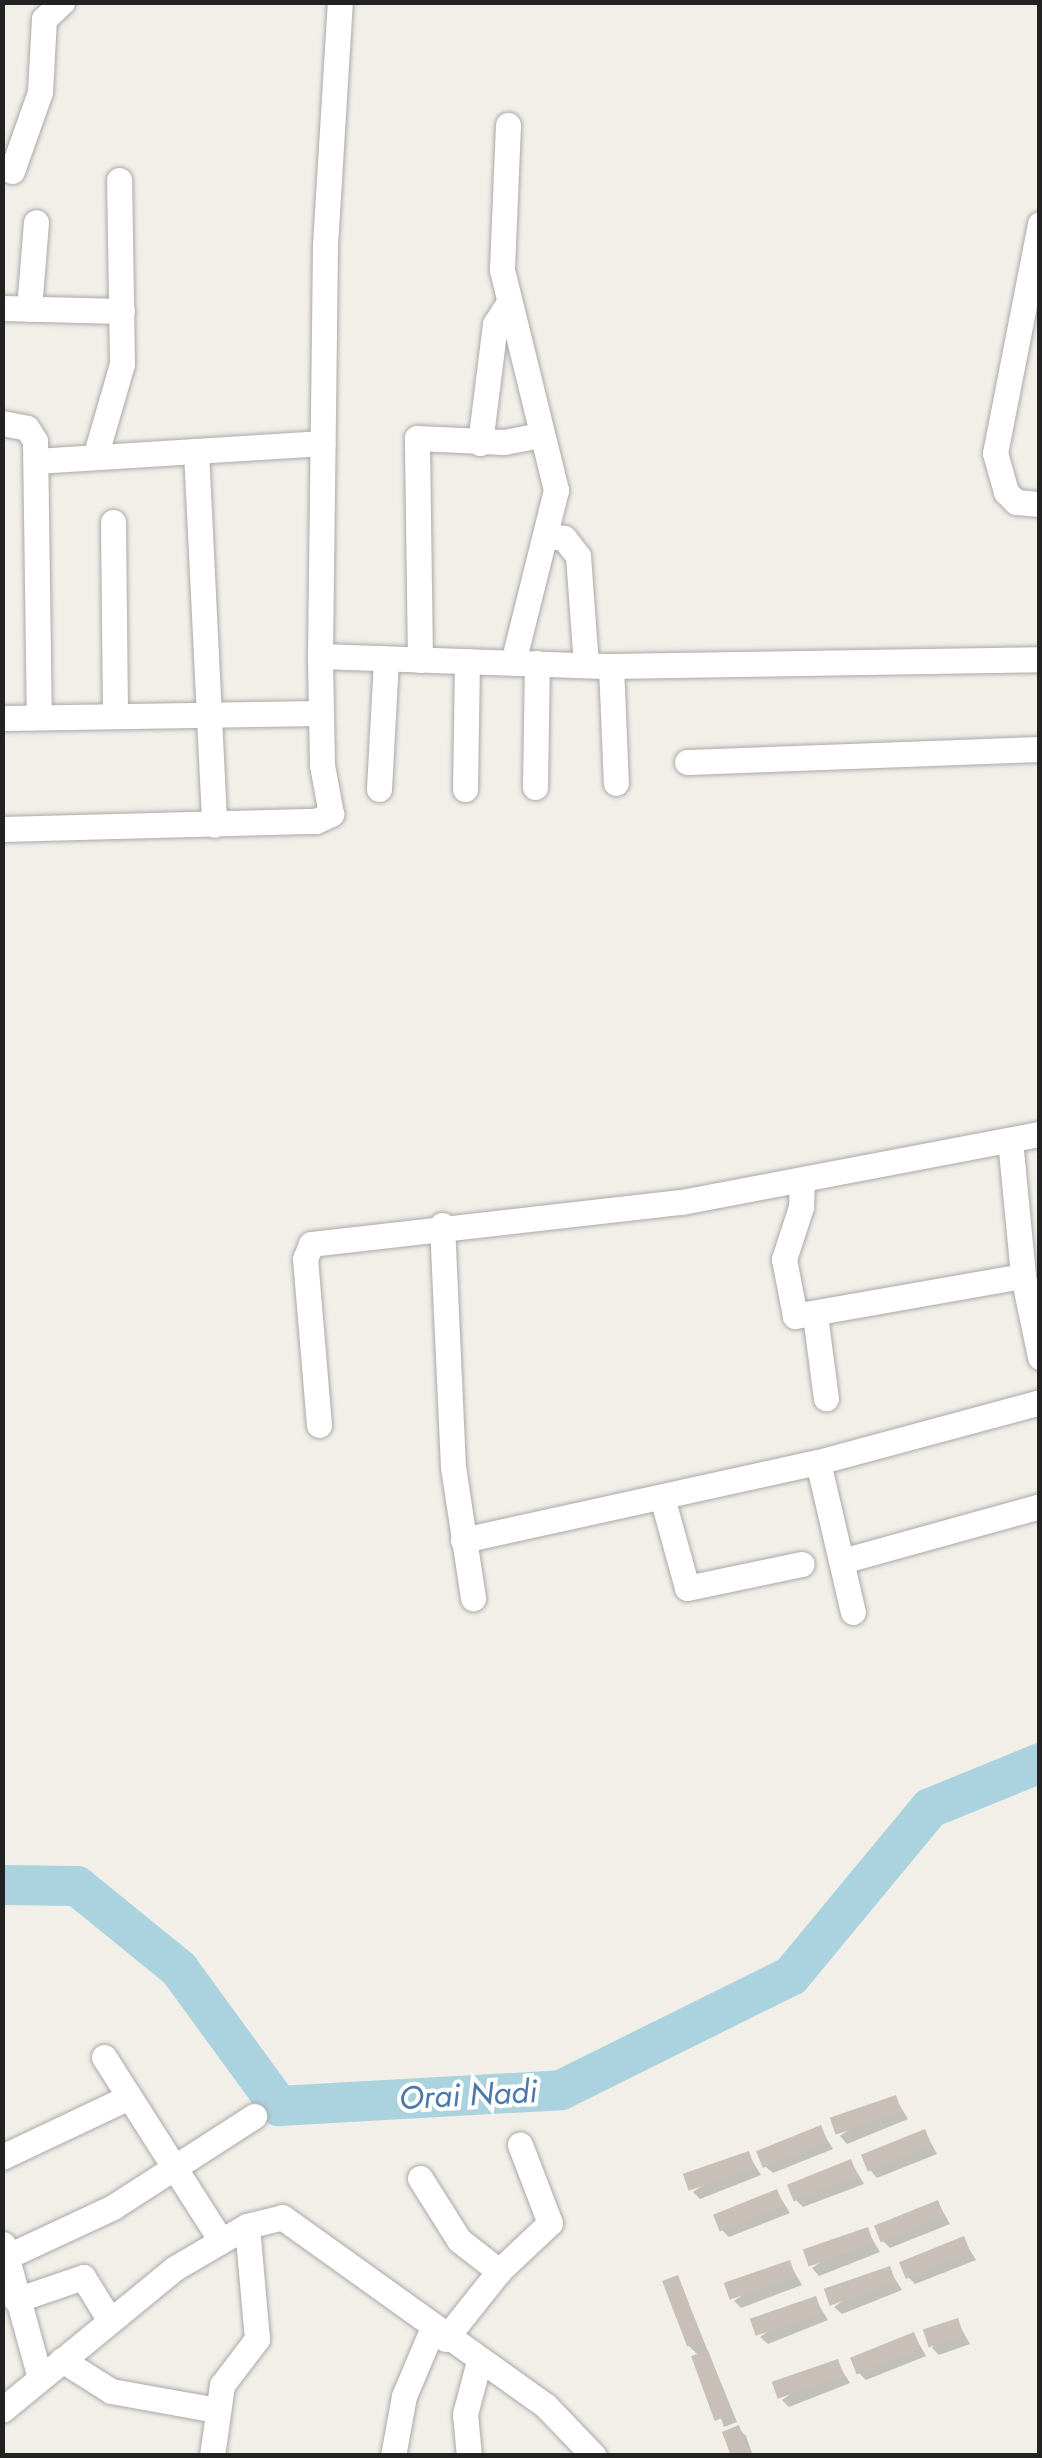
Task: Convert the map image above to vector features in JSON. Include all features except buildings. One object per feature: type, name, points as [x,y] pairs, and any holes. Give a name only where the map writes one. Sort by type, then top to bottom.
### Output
[{"type":"street","points":[[12,171],[40,92],[44,18],[62,2]]},
{"type":"street","points":[[2,829],[316,821],[332,814],[321,713],[322,443],[325,244],[340,2]]},
{"type":"street","points":[[508,125],[501,250],[508,304],[556,490],[525,663],[536,787]]},
{"type":"street","points":[[95,457],[118,384],[122,310],[119,180]]},
{"type":"street","points":[[29,309],[36,222]]},
{"type":"street","points":[[1040,224],[995,453],[1006,492],[1016,502],[1040,504]]},
{"type":"street","points":[[480,443],[495,324],[508,304]]},
{"type":"street","points":[[2,308],[122,310]]},
{"type":"street","points":[[2,423],[32,433],[36,460],[38,717]]},
{"type":"street","points":[[420,660],[414,446],[422,436],[480,443],[541,435]]},
{"type":"street","points":[[36,460],[322,443]]},
{"type":"street","points":[[196,451],[214,824]]},
{"type":"street","points":[[113,522],[115,716]]},
{"type":"street","points":[[548,536],[573,544],[578,556],[616,783]]},
{"type":"street","points":[[320,656],[598,665],[1040,659]]},
{"type":"street","points":[[378,789],[386,659]]},
{"type":"street","points":[[464,788],[467,661]]},
{"type":"street","points":[[2,718],[321,713]]},
{"type":"street","points":[[687,762],[1040,749]]},
{"type":"street","points":[[319,1425],[306,1251],[324,1241],[442,1225],[682,1202],[1040,1134]]},
{"type":"street","points":[[1010,1140],[1023,1276],[1040,1358]]},
{"type":"street","points":[[802,1180],[801,1207],[784,1259],[790,1309],[795,1316],[1023,1276]]},
{"type":"street","points":[[442,1225],[453,1466],[473,1598]]},
{"type":"street","points":[[814,1315],[826,1398]]},
{"type":"street","points":[[463,1540],[818,1462],[1040,1402]]},
{"type":"street","points":[[818,1462],[853,1612]]},
{"type":"street","points":[[662,1498],[686,1588],[802,1564]]},
{"type":"street","points":[[842,1562],[1040,1506]]},
{"type":"street","points":[[104,2057],[221,2241]]},
{"type":"street","points":[[2,2158],[129,2097]]},
{"type":"street","points":[[40,2378],[4,2250],[175,2171],[254,2116]]},
{"type":"street","points":[[392,2456],[404,2396],[438,2335],[550,2223],[520,2145]]},
{"type":"street","points":[[420,2178],[459,2240],[499,2271]]},
{"type":"street","points":[[2,2410],[109,2319],[221,2241],[267,2218],[295,2224],[438,2335],[546,2406],[594,2456]]},
{"type":"street","points":[[212,2456],[217,2410],[228,2373],[249,2357],[257,2339],[247,2226]]},
{"type":"street","points":[[16,2300],[83,2278],[109,2319]]},
{"type":"street","points":[[62,2360],[111,2391],[217,2410]]},
{"type":"street","points":[[469,2456],[466,2414],[478,2362]]},
{"type":"waterway","name":"Orai Nadi","points":[[2,1885],[77,1886],[179,1969],[279,2106],[561,2090],[791,1976],[930,1808],[1040,1763]]}]
